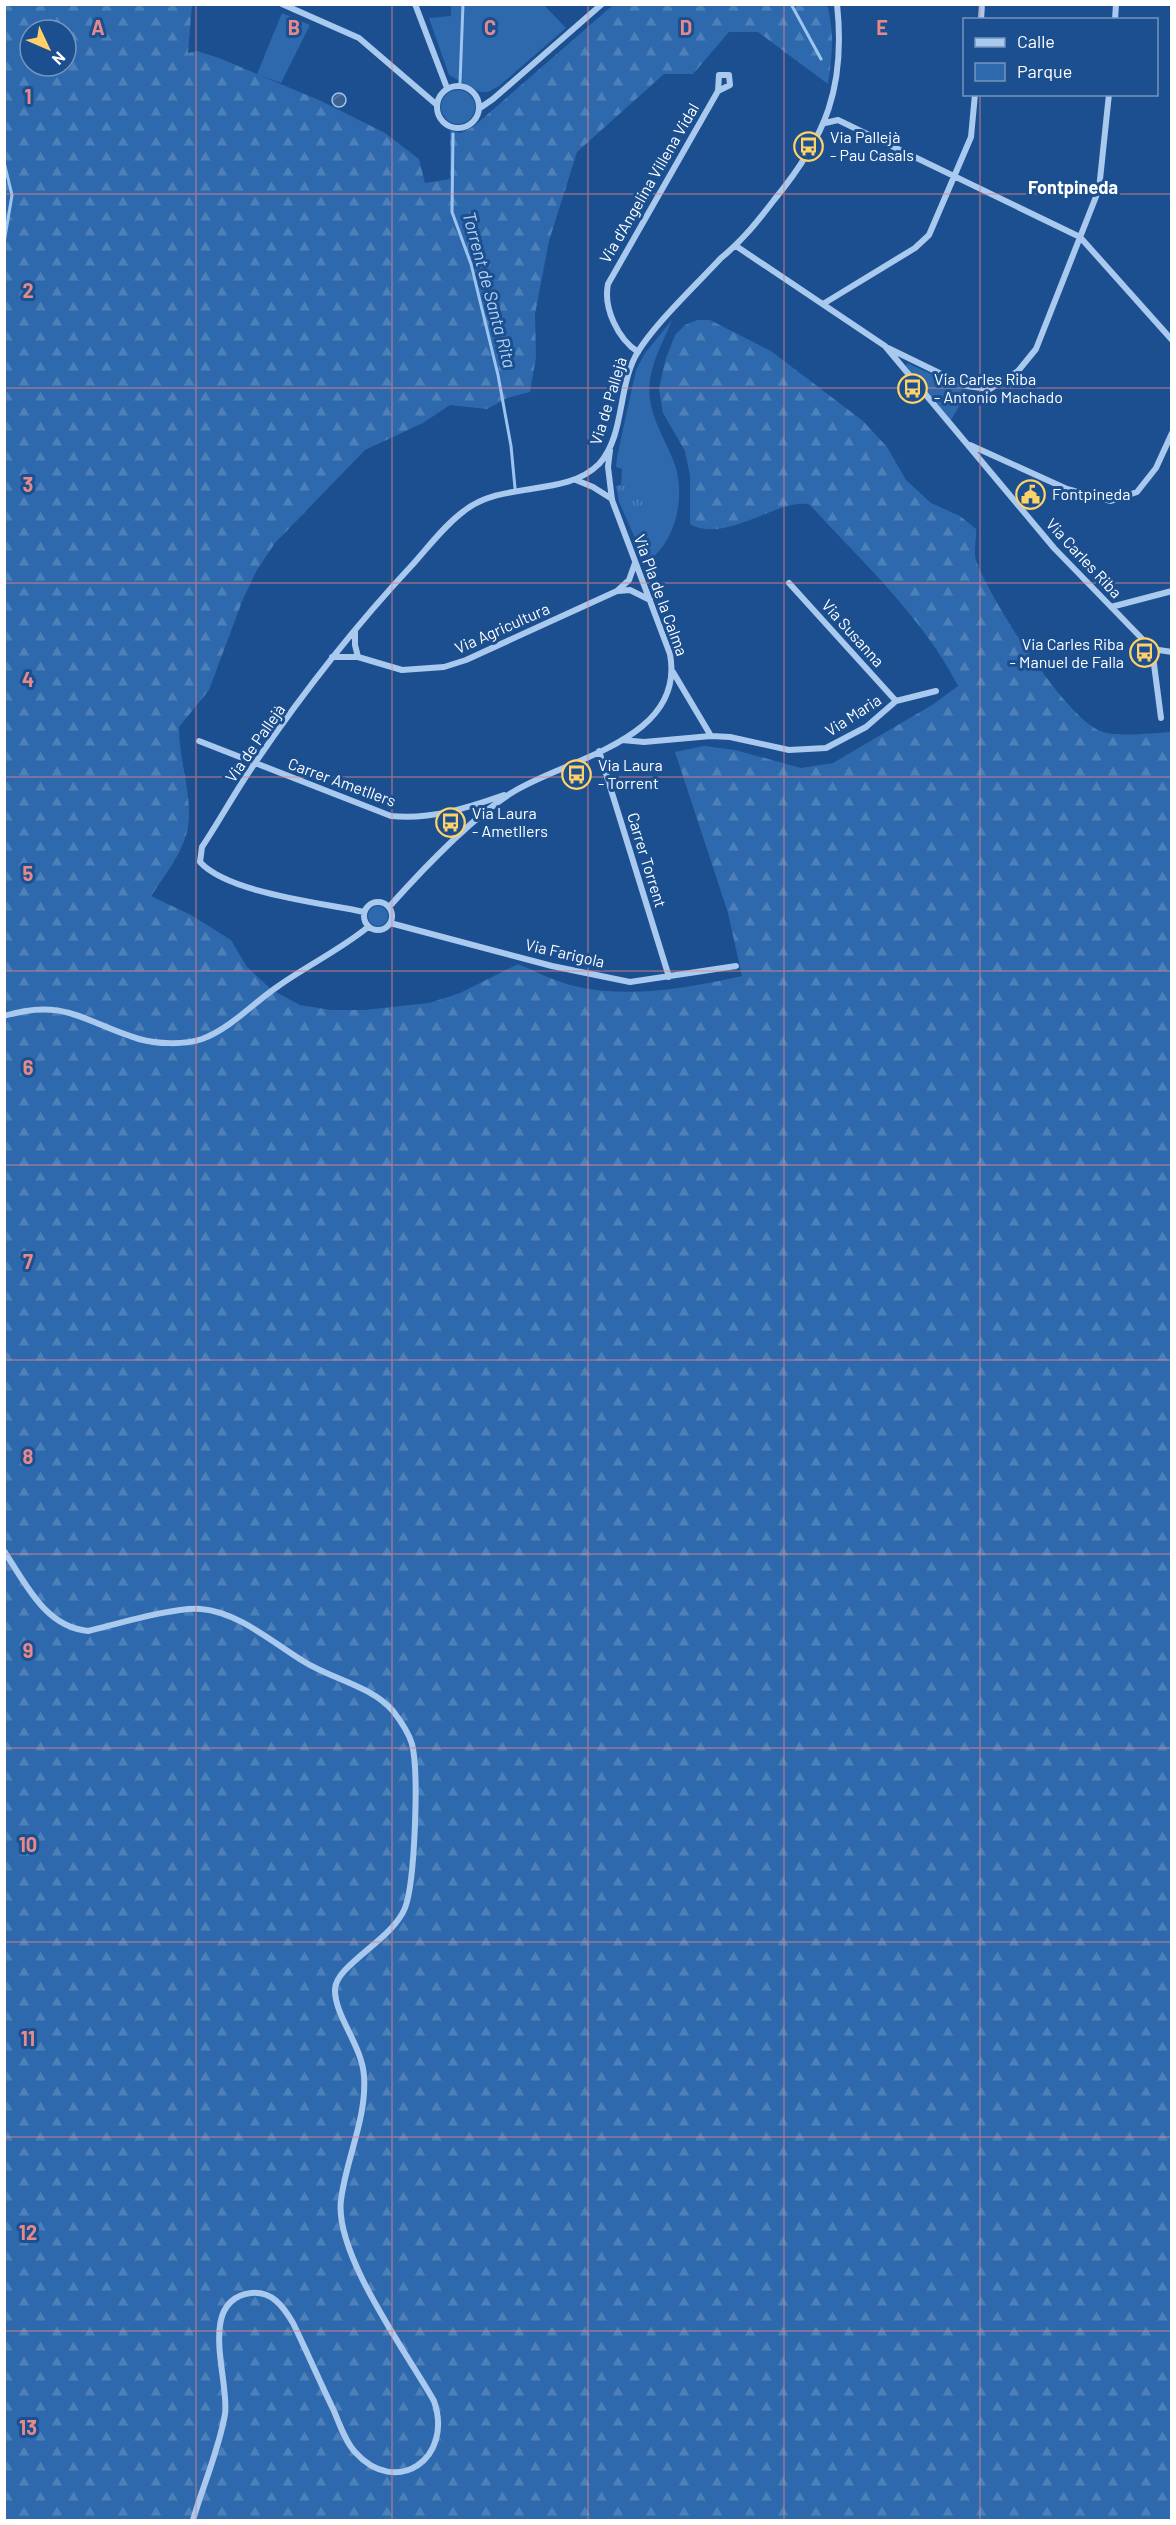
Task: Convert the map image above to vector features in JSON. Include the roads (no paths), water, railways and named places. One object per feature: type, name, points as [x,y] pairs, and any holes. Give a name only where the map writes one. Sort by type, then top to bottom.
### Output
[{"type":"street","points":[[282,4],[359,38],[437,105],[443,122],[457,128],[473,123],[480,108],[602,4]]},
{"type":"street","points":[[415,4],[447,88]]},
{"type":"street","name":"Via de Pallejà","points":[[364,912],[255,890],[216,876],[200,862],[202,847],[254,764],[332,657],[386,592],[466,509],[496,494],[576,480],[588,473],[610,449],[627,379],[638,352],[721,258],[736,246],[813,148],[825,123],[838,67],[837,4]]},
{"type":"street","points":[[437,105],[447,88],[460,85],[474,92],[480,108]]},
{"type":"street","name":"Via d'Angelina Villena Vidal","points":[[638,352],[621,337],[607,303],[608,284],[718,91]]},
{"type":"street","points":[[823,304],[915,248],[929,235],[972,137],[975,96]]},
{"type":"street","points":[[885,346],[966,386],[990,389],[1018,371],[1036,349],[1099,189],[1109,96]]},
{"type":"street","points":[[825,123],[838,120],[1080,237],[1172,340]]},
{"type":"street","name":"Via Carles Riba","points":[[736,246],[885,346],[1054,548],[1152,649]]},
{"type":"street","points":[[968,445],[1067,489],[1111,501],[1137,492],[1156,468],[1172,433]]},
{"type":"street","name":"Via Pla de la Calma","points":[[513,791],[621,740],[643,727],[664,703],[673,671],[670,654],[612,500],[608,467],[610,449]]},
{"type":"street","points":[[576,480],[593,487],[612,500]]},
{"type":"street","name":"Via Agricultura","points":[[332,657],[358,657],[402,670],[444,667],[466,660],[617,591],[629,580],[636,562]]},
{"type":"street","name":"Via Susanna","points":[[789,583],[896,701]]},
{"type":"street","points":[[617,591],[630,591],[650,600]]},
{"type":"street","points":[[1111,607],[1172,591]]},
{"type":"street","points":[[355,631],[354,645],[358,657]]},
{"type":"street","points":[[1161,718],[1152,649],[1172,652]]},
{"type":"street","points":[[673,671],[711,736]]},
{"type":"street","name":"Via Maria","points":[[621,740],[644,742],[711,736],[730,737],[789,750],[826,748],[866,727],[896,701],[936,691]]},
{"type":"street","name":"Carrer Ametllers","points":[[199,741],[391,816],[411,818],[439,814],[467,808],[513,791]]},
{"type":"street","name":"Carrer Torrent","points":[[599,751],[669,977]]},
{"type":"street","points":[[389,907],[466,830],[513,791]]},
{"type":"street","points":[[4,1016],[24,1010],[49,1008],[74,1013],[147,1041],[199,1040],[220,1032],[270,992],[368,927],[380,930],[390,923],[392,916],[389,907],[382,902],[373,902],[364,912],[368,927]]},
{"type":"street","name":"Via Farigola","points":[[390,923],[552,966],[630,982],[736,966]]},
{"type":"street","points":[[4,1551],[39,1605],[61,1624],[74,1630],[88,1631],[200,1609],[226,1616],[324,1673],[377,1698],[393,1711],[412,1742],[416,1774],[411,1874],[405,1908],[388,1933],[341,1972],[335,1984],[336,2002],[360,2054],[365,2089],[340,2213],[347,2246],[434,2401],[440,2423],[439,2438],[431,2452],[420,2464],[401,2472],[385,2471],[364,2461],[347,2440],[293,2323],[282,2305],[268,2295],[247,2294],[229,2306],[218,2328],[217,2343],[227,2393],[225,2416],[193,2520]]},
{"type":"water","points":[[339,93],[344,95],[346,100],[344,105],[339,107],[334,105],[332,100],[334,95]]},
{"type":"waterway","name":"Torrent de Santa Rita","points":[[460,83],[463,4]]},
{"type":"waterway","points":[[791,4],[821,59]]},
{"type":"waterway","name":"Torrent de Santa Rita","points":[[453,134],[452,212],[471,264],[498,375],[511,446],[515,488]]},
{"type":"waterway","points":[[4,162],[12,195],[4,243]]},
{"type":"place","name":"Via Pallejà - Pau Casals","points":[[809,146]]},
{"type":"place","name":"Via Carles Riba - Antonio Machado","points":[[913,388]]},
{"type":"place","name":"Fontpineda","points":[[1031,494]]},
{"type":"place","name":"Via Carles Riba - Manuel de Falla","points":[[1145,653]]},
{"type":"place","name":"Via Laura - Torrent","points":[[577,774]]},
{"type":"place","name":"Via Laura - Ametllers","points":[[451,822]]},
{"type":"district","name":"Fontpineda","points":[[1073,188]]}]
